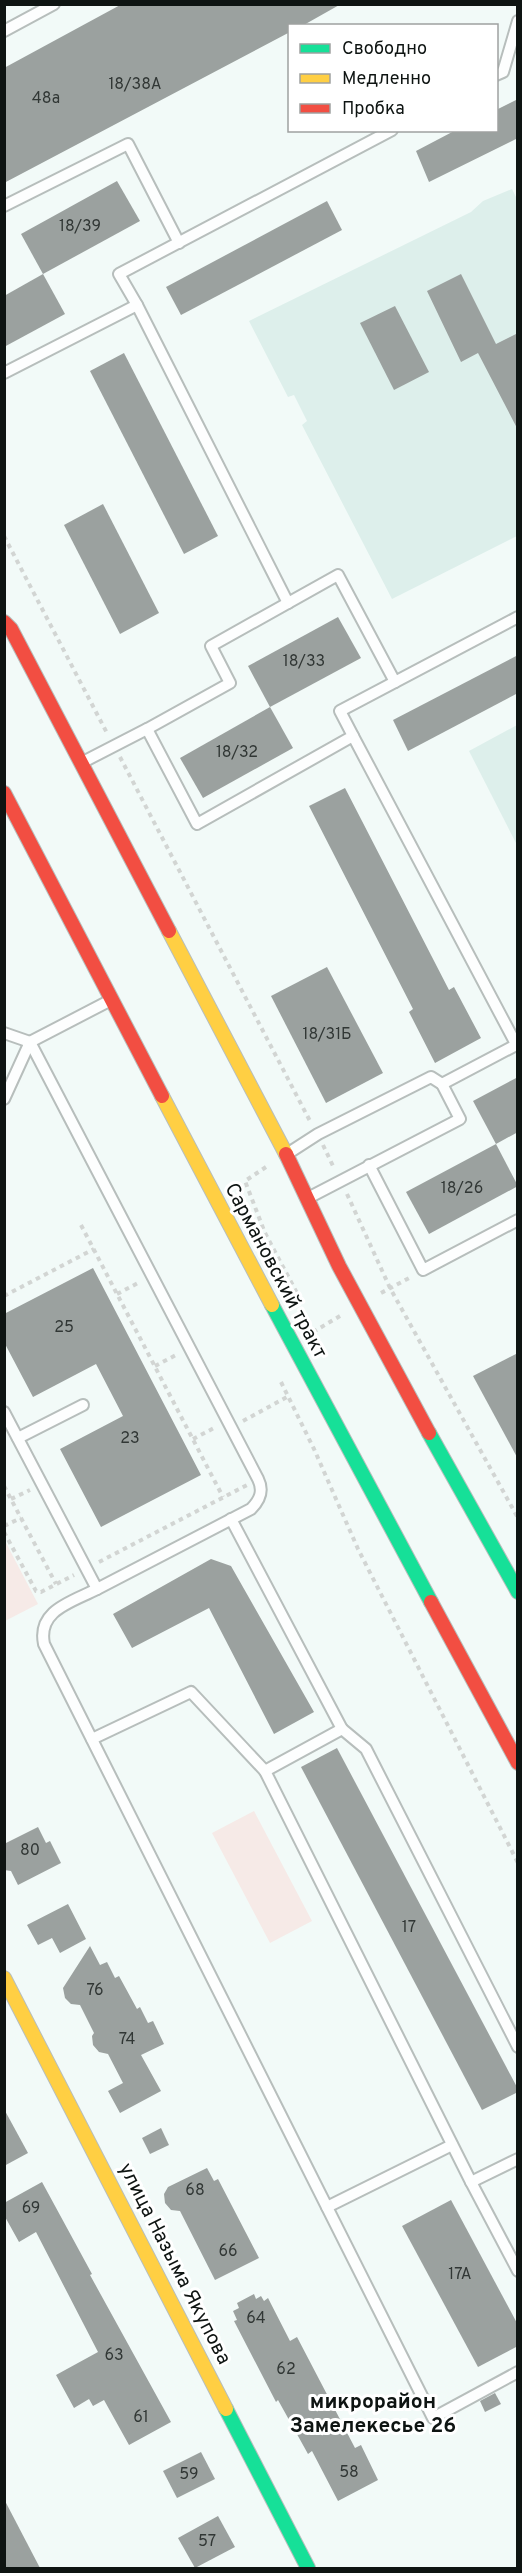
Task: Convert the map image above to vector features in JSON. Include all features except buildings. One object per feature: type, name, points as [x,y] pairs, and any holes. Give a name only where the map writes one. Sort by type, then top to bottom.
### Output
[{"type":"street","points":[[4,622],[11,630],[82,763],[286,1154],[306,1199],[361,1305],[518,1592]]},
{"type":"street","name":"Сармановский тракт","points":[[4,793],[240,1246],[518,1763]]},
{"type":"street","name":"улица Назыма Якупова","points":[[4,1978],[308,2568]]},
{"type":"lane","points":[[4,31],[54,4]]},
{"type":"lane","points":[[498,74],[503,72],[518,21]]},
{"type":"lane","points":[[288,603],[137,305],[119,274],[388,132]]},
{"type":"lane","points":[[4,206],[128,144],[179,243]]},
{"type":"lane","points":[[4,373],[137,305]]},
{"type":"lane","points":[[82,763],[230,683],[211,646],[338,575],[395,682]]},
{"type":"lane","points":[[442,1084],[517,1044],[340,711],[518,617]]},
{"type":"lane","points":[[147,729],[197,824],[353,736]]},
{"type":"lane","points":[[4,1099],[30,1042],[112,1000]]},
{"type":"lane","points":[[4,1033],[30,1042],[258,1479],[261,1491],[257,1503],[231,1519],[54,1612],[45,1620],[41,1631],[44,1644],[432,2418],[518,2372]]},
{"type":"lane","points":[[286,1154],[318,1134],[431,1077],[442,1084],[460,1119],[306,1199]]},
{"type":"lane","points":[[369,1165],[423,1270],[518,1220]]},
{"type":"lane","points":[[18,1438],[83,1405]]},
{"type":"lane","points":[[4,1412],[97,1589]]},
{"type":"lane","points":[[231,1519],[342,1729],[366,1749],[518,2047]]},
{"type":"lane","points":[[92,1739],[191,1692],[265,1771],[452,2145],[518,2271]]},
{"type":"lane","points":[[265,1771],[342,1729]]},
{"type":"lane","points":[[327,2207],[452,2145]]},
{"type":"lane","points":[[471,2182],[518,2159]]},
{"type":"path","points":[[4,536],[318,1134],[390,1288],[518,1518]]},
{"type":"path","points":[[286,1154],[245,1181],[265,1233],[301,1301]]},
{"type":"path","points":[[81,1225],[223,1497]]},
{"type":"path","points":[[4,1296],[94,1249]]},
{"type":"path","points":[[361,1305],[423,1270]]},
{"type":"path","points":[[117,1294],[152,1276]]},
{"type":"path","points":[[311,1321],[316,1330]]},
{"type":"path","points":[[155,1366],[189,1348]]},
{"type":"path","points":[[193,1439],[287,1397]]},
{"type":"path","points":[[314,1449],[358,1549],[518,1863]]},
{"type":"path","points":[[4,1532],[35,1591],[41,1592],[258,1479]]},
{"type":"path","points":[[4,1485],[56,1584]]},
{"type":"path","points":[[4,1526],[21,1518]]},
{"type":"shaded area","points":[[512,189],[518,201],[517,536],[392,599],[302,425],[307,421],[294,395],[288,397],[249,321],[471,212],[483,201]]},
{"type":"shaded area","points":[[517,725],[517,845],[469,751]]},
{"type":"shaded area","points":[[4,1539],[38,1604],[5,1621],[4,1621]]},
{"type":"shaded area","points":[[254,1811],[312,1921],[270,1943],[212,1833]]},
{"type":"traffic: fast","points":[[272,1305],[431,1602]]},
{"type":"traffic: fast","points":[[429,1433],[518,1592]]},
{"type":"traffic: fast","points":[[226,2409],[308,2568]]},
{"type":"traffic: slow","points":[[169,931],[286,1154]]},
{"type":"traffic: slow","points":[[162,1096],[272,1305]]},
{"type":"traffic: slow","points":[[4,1978],[226,2409]]},
{"type":"traffic: jam","points":[[4,622],[11,629],[169,931]]},
{"type":"traffic: jam","points":[[4,793],[162,1096]]},
{"type":"traffic: jam","points":[[286,1154],[339,1266],[429,1433]]},
{"type":"traffic: jam","points":[[431,1602],[518,1763]]},
{"type":"district","name":"микрорайон Замелекесье 26","points":[[373,2414]]}]
